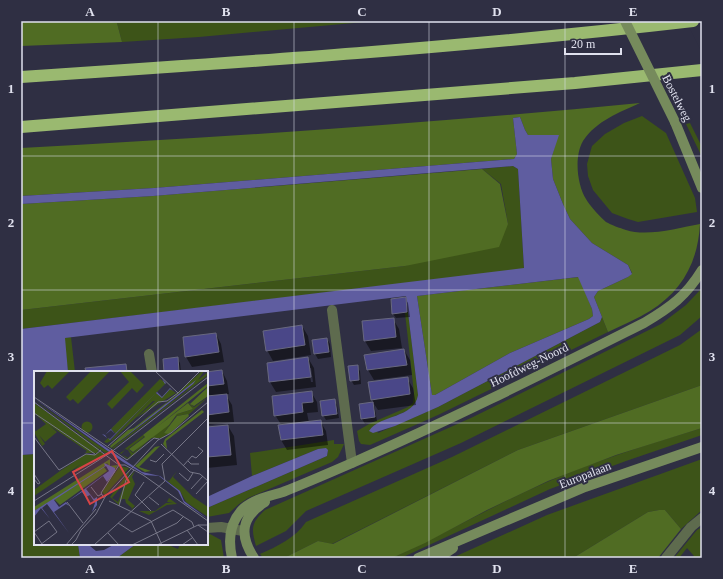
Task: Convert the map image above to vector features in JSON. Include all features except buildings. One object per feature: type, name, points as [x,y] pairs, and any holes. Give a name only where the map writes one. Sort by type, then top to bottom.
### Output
[{"type":"highway","points":[[21,77],[239,62],[539,38],[692,21]]},
{"type":"highway","points":[[21,128],[575,83],[702,70]]},
{"type":"street","name":"Bostelweg","points":[[625,21],[675,122],[702,188]]},
{"type":"street","name":"Hoofdweg-Noord","points":[[232,558],[229,545],[231,528],[236,517],[245,507],[259,499],[282,492],[352,463],[451,418],[644,323],[668,309],[684,295],[702,270]]},
{"type":"street","points":[[332,310],[352,463]]},
{"type":"street","points":[[150,354],[152,371]]},
{"type":"street","name":"Europalaan","points":[[418,558],[585,487],[702,447]]},
{"type":"street","name":"Hoofdweg-Noord","points":[[243,531],[247,519],[257,507],[282,492]]},
{"type":"street","points":[[666,558],[690,527],[702,518]]},
{"type":"street","points":[[208,528],[221,527],[243,531],[254,558]]},
{"type":"street","name":"Europalaan","points":[[438,558],[479,533]]},
{"type":"green space","points":[[21,21],[107,21],[117,23],[122,42],[21,46]]},
{"type":"green space","points":[[107,21],[376,21],[199,37],[122,42],[117,23]]},
{"type":"green space","points":[[640,103],[601,123],[588,134],[583,141],[578,154],[578,170],[580,186],[583,193],[590,205],[601,218],[606,222],[626,230],[643,233],[700,224],[699,238],[692,263],[679,285],[671,294],[650,311],[608,332],[594,297],[598,291],[628,277],[632,273],[628,265],[592,243],[570,219],[553,179],[551,159],[558,135],[528,135],[520,117],[513,118],[517,154],[514,159],[154,188],[21,196],[21,148],[331,129]]},
{"type":"green space","points":[[642,116],[666,133],[695,198],[697,212],[638,222],[612,213],[593,190],[588,176],[587,164],[592,146],[605,134],[624,123]]},
{"type":"green space","points":[[690,123],[702,147],[702,157],[686,124]]},
{"type":"green space","points":[[513,166],[518,169],[524,269],[21,329],[21,310],[405,266],[508,224],[501,184],[482,169]]},
{"type":"green space","points":[[482,169],[500,184],[508,224],[499,247],[405,266],[21,310],[21,204],[153,196]]},
{"type":"green space","points":[[579,277],[592,309],[593,316],[510,353],[435,395],[432,395],[417,296]]},
{"type":"green space","points":[[702,288],[702,316],[680,335],[461,443],[306,511],[286,531],[256,546],[253,535],[253,526],[265,510],[473,417],[661,324],[686,305]]},
{"type":"green space","points":[[408,312],[418,395],[416,403],[409,410],[374,425],[378,433],[438,407],[600,322],[602,317],[608,332],[438,415],[370,445],[361,444],[357,431],[371,423],[408,407],[413,403],[414,393],[405,313]]},
{"type":"green space","points":[[702,329],[702,385],[518,450],[332,544],[318,541],[284,558],[263,558],[260,554],[280,545],[297,533],[306,522],[452,457],[680,345]]},
{"type":"green space","points":[[71,337],[75,371],[68,371],[64,338]]},
{"type":"green space","points":[[702,385],[702,428],[616,455],[548,481],[392,558],[284,558],[318,541],[333,544],[518,450]]},
{"type":"green space","points":[[702,428],[702,435],[550,489],[401,558],[392,558],[508,500],[566,474],[624,453]]},
{"type":"green space","points":[[334,440],[334,444],[344,444],[338,457],[332,462],[248,498],[229,513],[208,517],[208,508],[327,456],[328,450],[318,449],[252,476],[250,453]]},
{"type":"green space","points":[[34,454],[34,545],[78,545],[80,558],[21,558],[21,455]]},
{"type":"green space","points":[[702,459],[702,510],[681,529],[665,510],[659,510],[648,512],[573,558],[452,558],[547,515]]},
{"type":"green space","points":[[665,510],[681,529],[658,558],[573,558],[648,512]]},
{"type":"green space","points":[[702,527],[702,558],[692,558],[694,556],[687,548],[679,558],[674,558],[697,530]]},
{"type":"green space","points":[[210,534],[221,540],[224,558],[117,558],[135,545],[168,545],[178,549],[180,545],[208,545],[208,535]]},
{"type":"shaded area","points":[[520,117],[528,135],[559,135],[551,159],[553,179],[570,219],[592,243],[628,265],[632,274],[598,291],[594,297],[602,317],[600,322],[438,407],[395,426],[373,433],[369,431],[374,426],[410,408],[415,403],[418,395],[406,296],[65,338],[68,371],[34,371],[34,454],[21,455],[21,329],[524,268],[518,169],[513,166],[153,196],[21,204],[21,196],[154,188],[514,159],[517,154],[513,118]],"holes":[[[578,277],[592,309],[593,316],[510,353],[435,395],[432,395],[417,296]]]},
{"type":"shaded area","points":[[326,448],[328,450],[327,456],[208,508],[208,497],[252,476],[318,449]]},
{"type":"shaded area","points":[[78,545],[90,545],[96,551],[104,550],[113,545],[135,545],[117,558],[80,558]]},
{"type":"pier","points":[[686,21],[702,21],[702,50],[700,49]]}]
